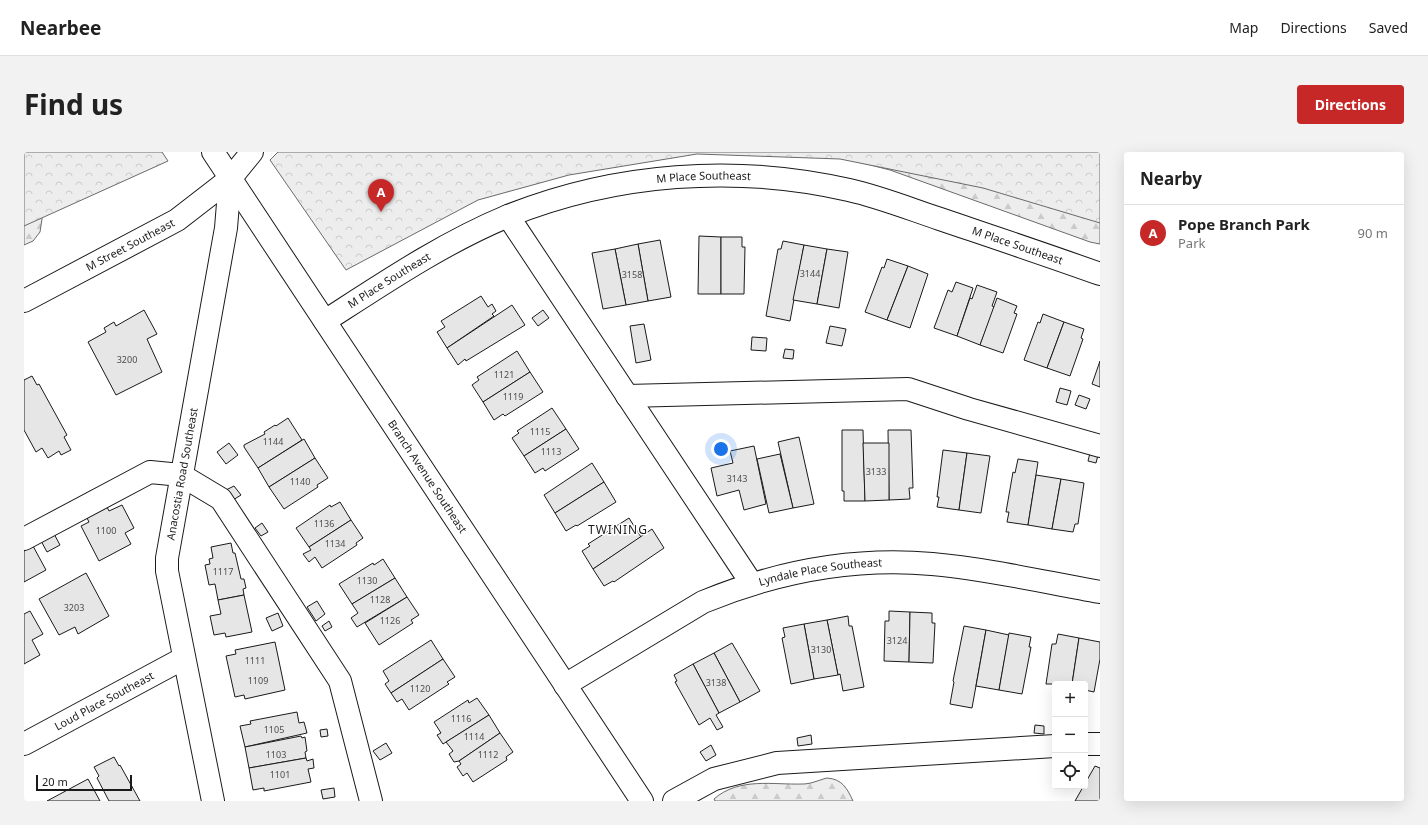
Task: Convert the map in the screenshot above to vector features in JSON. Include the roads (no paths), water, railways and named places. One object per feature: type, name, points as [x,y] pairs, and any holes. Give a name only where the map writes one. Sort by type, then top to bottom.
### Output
[{"type":"street","name":"Branch Avenue Southeast","points":[[213,152],[642,801]]},
{"type":"street","points":[[230,179],[252,152]]},
{"type":"street","name":"M Place Southeast","points":[[325,321],[453,243],[508,216],[565,197],[631,182],[713,175],[768,177],[823,185],[876,198],[1100,274]]},
{"type":"street","name":"M Street Southeast","points":[[24,301],[177,220],[230,179]]},
{"type":"street","name":"Anacostia Road Southeast","points":[[213,801],[167,571],[168,546],[226,228],[230,179]]},
{"type":"street","points":[[508,216],[752,584]]},
{"type":"street","points":[[627,396],[908,389],[969,409],[1100,446]]},
{"type":"street","points":[[24,538],[150,472],[181,475],[221,499],[340,681],[371,801]]},
{"type":"street","name":"Lyndale Place Southeast","points":[[565,685],[703,602],[777,576],[828,566],[880,562],[958,567],[1100,592]]},
{"type":"street","name":"Loud Place Southeast","points":[[24,744],[184,658]]},
{"type":"street","points":[[1088,744],[1100,744]]},
{"type":"street","points":[[674,801],[714,779],[777,763],[1052,746]]},
{"type":"place","name":"Pope Branch Park","points":[[381,212]]},
{"type":"district","name":"TWINING","points":[[618,530]]}]
